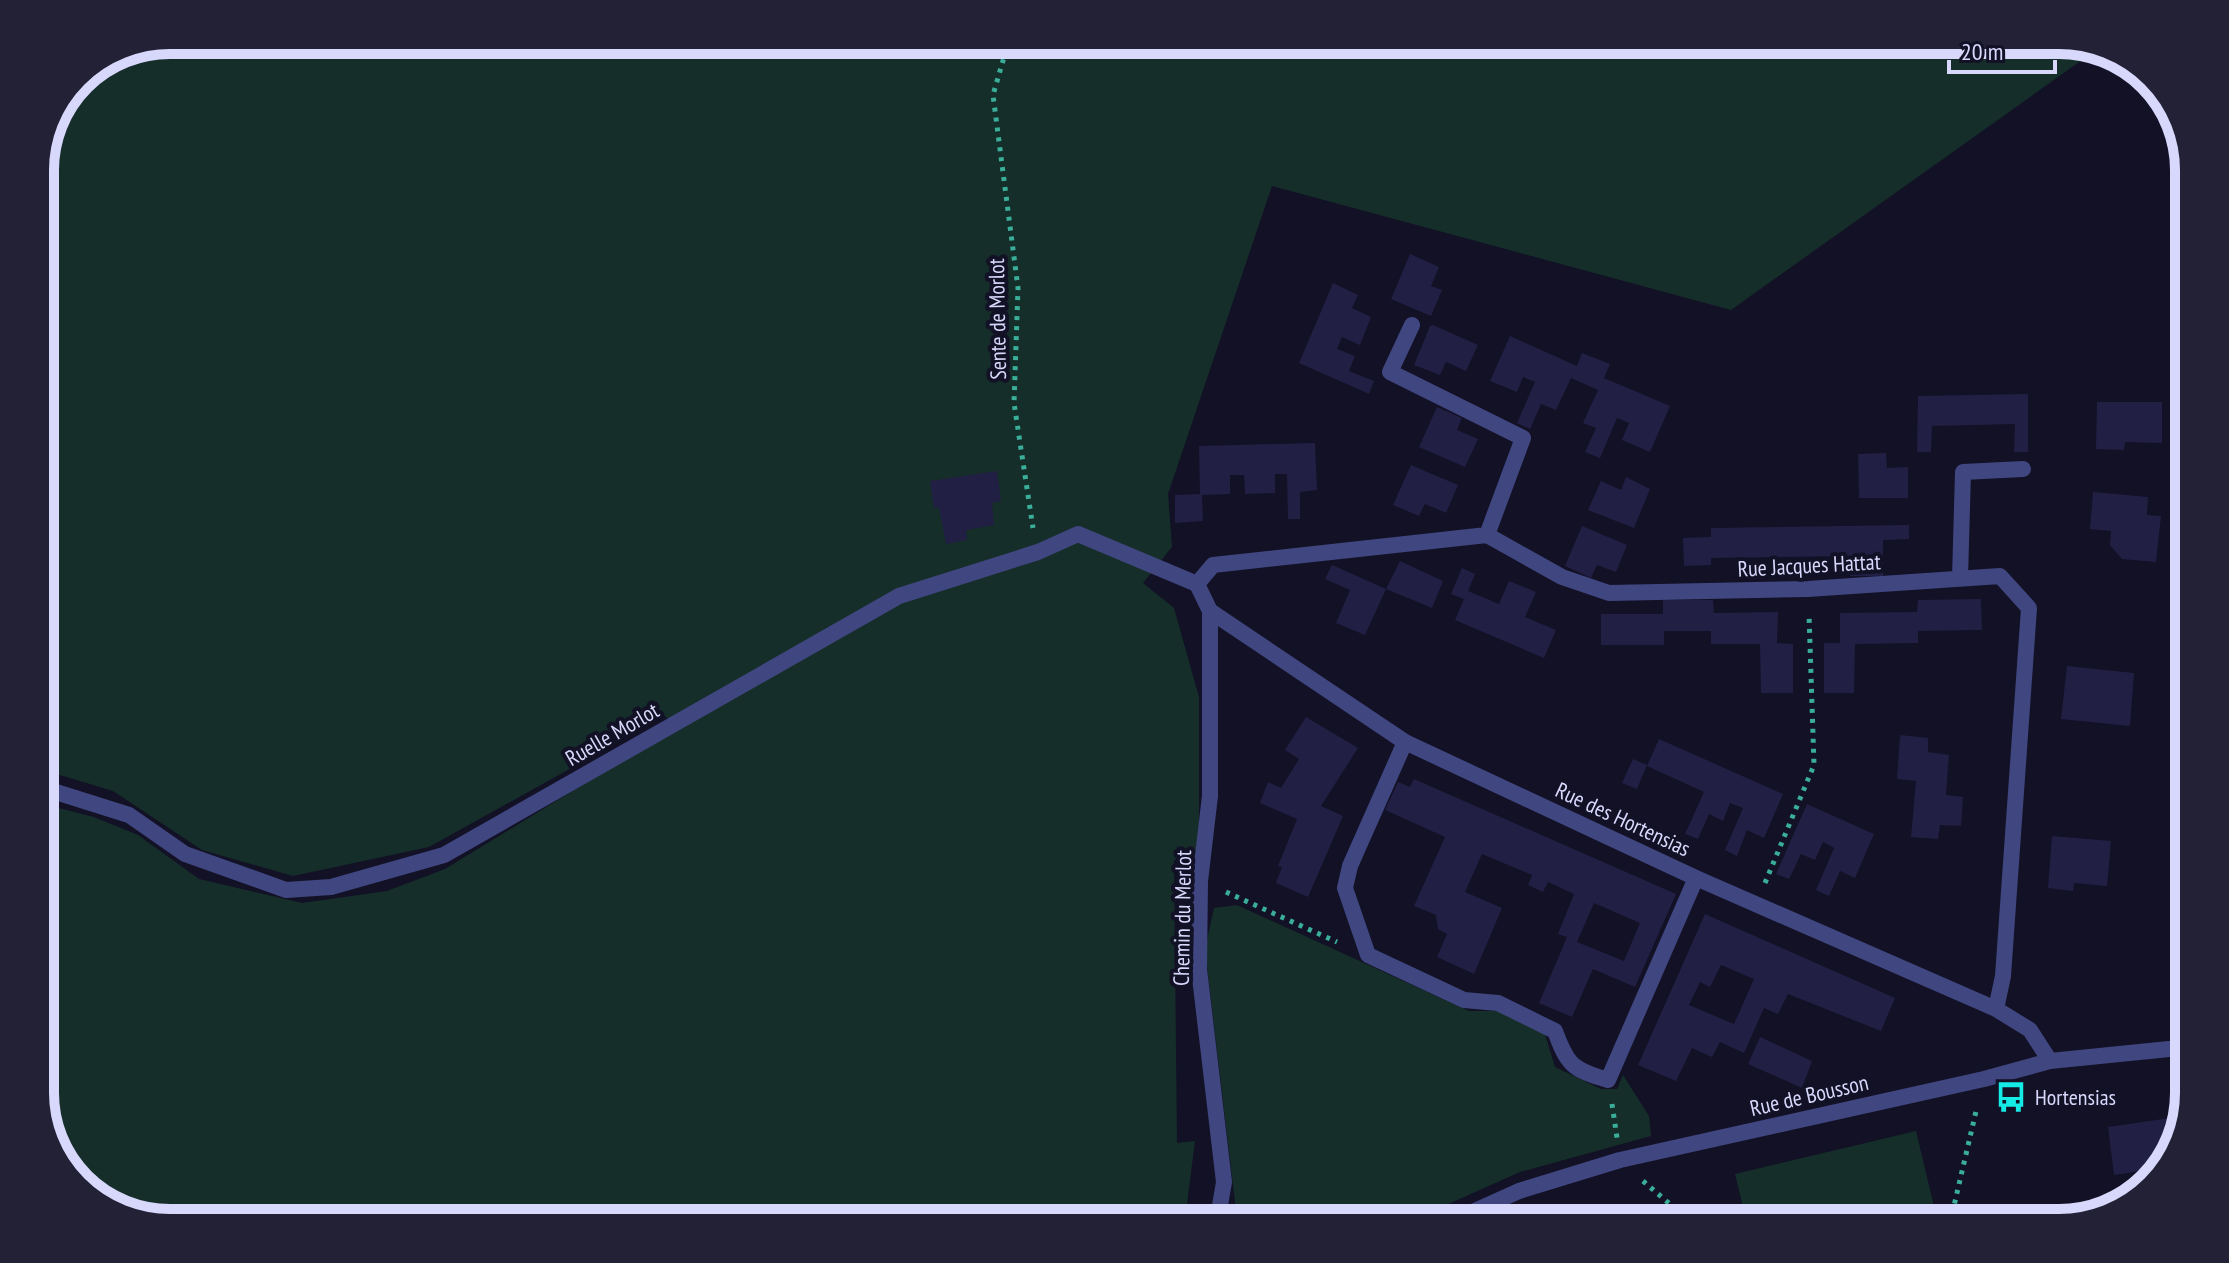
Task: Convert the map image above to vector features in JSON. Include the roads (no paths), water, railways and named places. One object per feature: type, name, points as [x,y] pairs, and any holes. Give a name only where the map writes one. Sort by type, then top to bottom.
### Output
[{"type":"street","points":[[1210,611],[1197,584],[1213,565],[1487,535],[1523,438],[1390,372],[1412,325]]},
{"type":"street","points":[[1960,578],[1963,472],[2023,469]]},
{"type":"street","name":"Ruelle Morlot","points":[[54,791],[129,815],[185,854],[286,890],[331,887],[444,855],[899,596],[1038,552],[1078,534],[1197,584]]},
{"type":"street","name":"Rue Jacques Hattat","points":[[1487,535],[1562,577],[1609,593],[1808,589],[2000,576],[2029,608],[2003,976],[1996,1009]]},
{"type":"street","name":"Rue des Hortensias","points":[[1210,611],[1405,742],[1696,878],[1996,1009],[2030,1030],[2050,1061]]},
{"type":"street","name":"Chemin du Merlot","points":[[1210,611],[1210,796],[1200,881],[1199,969],[1224,1182],[1219,1209]]},
{"type":"street","points":[[1405,742],[1350,866],[1345,888],[1368,955],[1464,1000],[1498,1003],[1555,1031],[1566,1059],[1587,1074],[1608,1080],[1696,878]]},
{"type":"street","name":"Rue de Bousson","points":[[1479,1209],[1519,1191],[1620,1160],[1984,1079],[2050,1061],[2175,1048]]},
{"type":"place","name":"Hortensias","points":[[2011,1097]]}]
